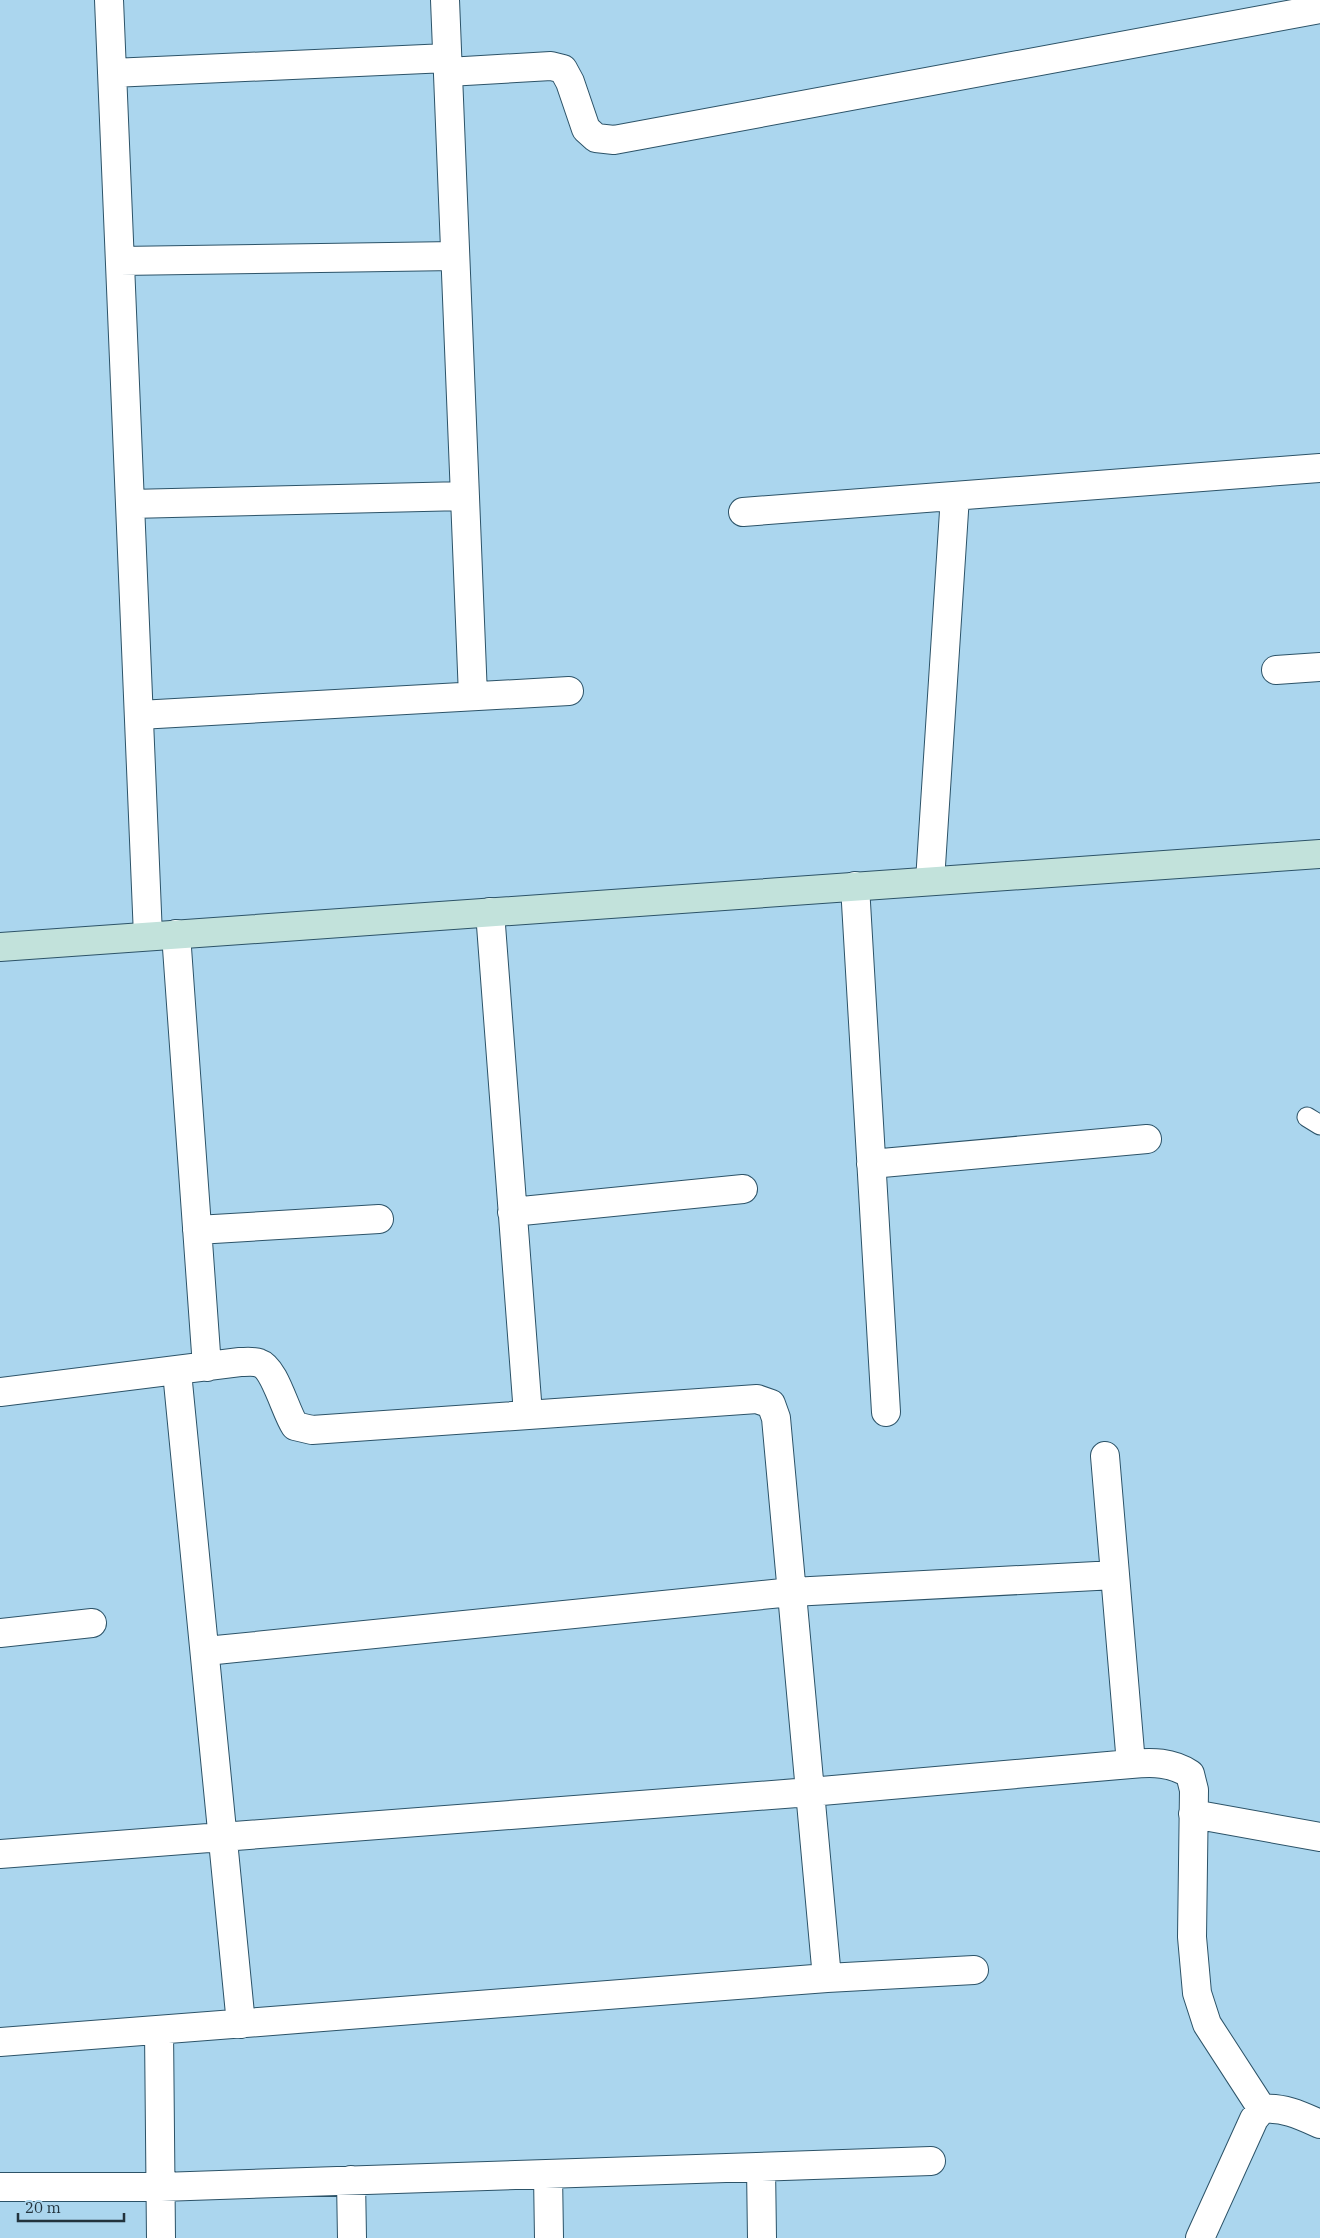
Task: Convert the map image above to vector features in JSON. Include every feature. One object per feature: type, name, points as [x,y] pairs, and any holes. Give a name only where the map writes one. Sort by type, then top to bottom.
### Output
[{"type":"street","points":[[110,0],[148,936]]},
{"type":"street","points":[[445,0],[473,696]]},
{"type":"street","points":[[112,73],[448,65],[550,66],[563,70],[570,82],[586,129],[596,138],[614,140],[1320,9]]},
{"type":"street","points":[[120,261],[455,256]]},
{"type":"street","points":[[743,512],[1320,468]]},
{"type":"street","points":[[130,504],[465,496]]},
{"type":"street","points":[[930,881],[955,496]]},
{"type":"street","points":[[1276,670],[1320,667]]},
{"type":"street","points":[[139,715],[569,690]]},
{"type":"street","points":[[0,947],[1320,854]]},
{"type":"street","points":[[855,886],[886,1412]]},
{"type":"street","points":[[490,912],[528,1414]]},
{"type":"street","points":[[176,934],[207,1368]]},
{"type":"street","points":[[871,1164],[1147,1139]]},
{"type":"street","points":[[512,1212],[743,1189]]},
{"type":"street","points":[[197,1230],[379,1219]]},
{"type":"street","points":[[0,1392],[177,1372],[240,1362],[259,1362],[270,1371],[288,1416],[296,1426],[312,1430],[757,1399],[771,1404],[776,1418],[826,1978]]},
{"type":"street","points":[[177,1372],[206,1651],[241,2024]]},
{"type":"street","points":[[1105,1456],[1131,1764]]},
{"type":"street","points":[[206,1651],[792,1592],[1115,1575]]},
{"type":"street","points":[[0,1633],[92,1623]]},
{"type":"street","points":[[0,1854],[810,1792],[1156,1762],[1178,1766],[1190,1774],[1194,1790],[1192,1937],[1197,1992],[1207,2024],[1262,2109]]},
{"type":"street","points":[[1193,1814],[1320,1837]]},
{"type":"street","points":[[0,2042],[826,1978],[974,1970]]},
{"type":"street","points":[[159,2030],[161,2238]]},
{"type":"street","points":[[1200,2238],[1254,2119],[1262,2109],[1276,2107],[1296,2113],[1320,2124]]},
{"type":"street","points":[[0,2187],[161,2187],[931,2161]]},
{"type":"street","points":[[761,2167],[762,2238]]},
{"type":"street","points":[[548,2174],[549,2238]]},
{"type":"street","points":[[352,2180],[352,2238]]}]
